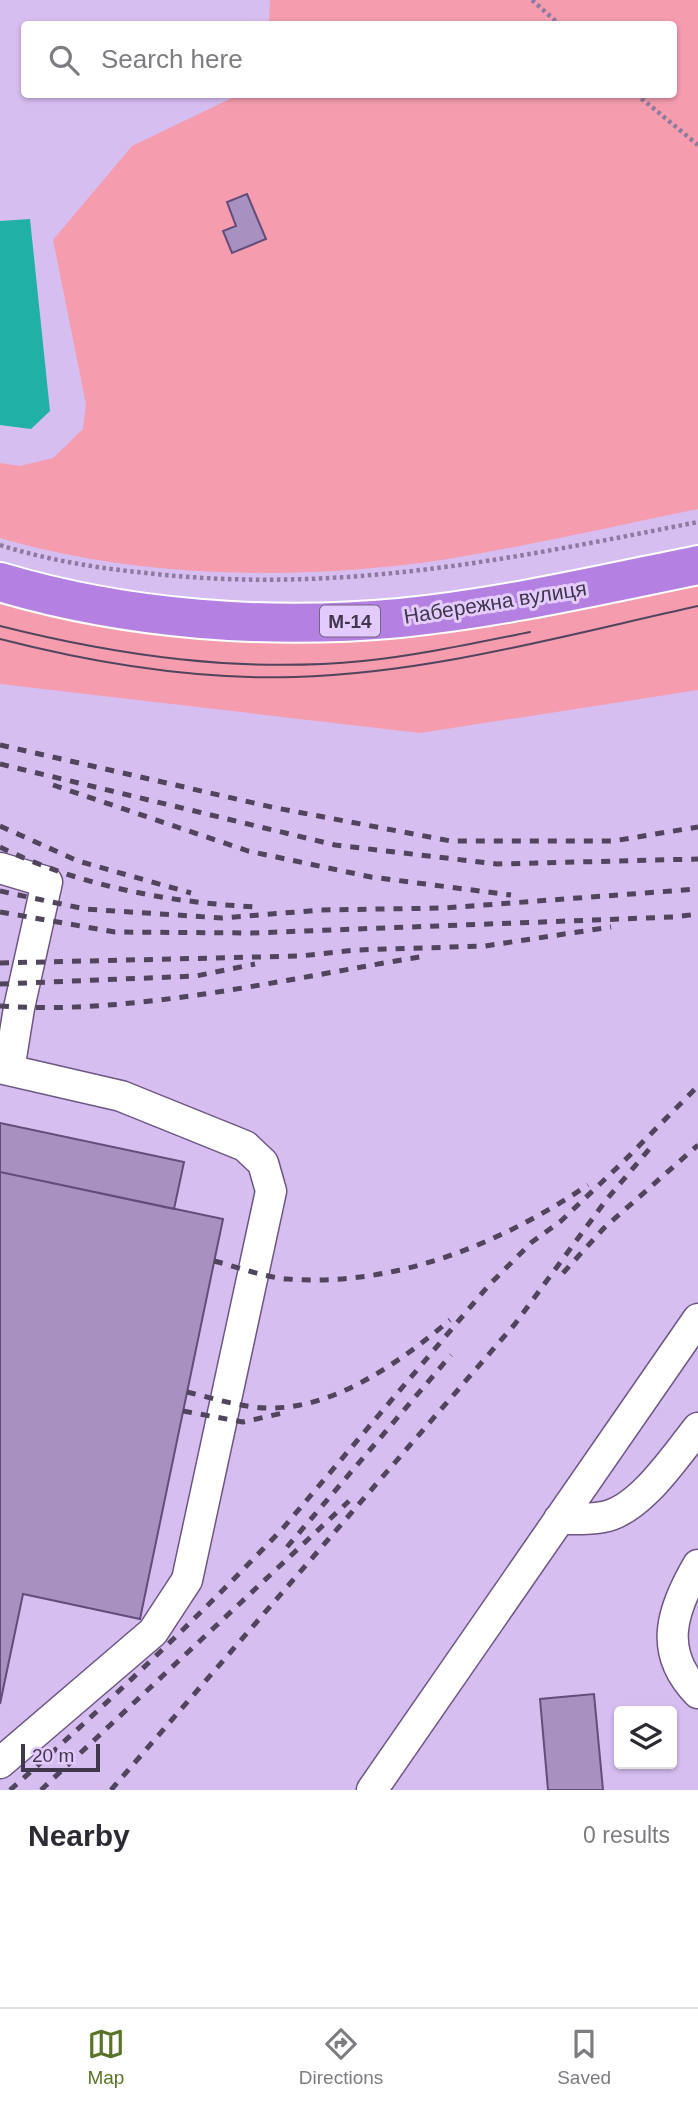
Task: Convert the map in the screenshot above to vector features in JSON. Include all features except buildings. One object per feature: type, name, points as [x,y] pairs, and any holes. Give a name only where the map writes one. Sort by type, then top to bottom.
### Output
[{"type":"highway","name":"Набережна вулиця","points":[[0,582],[111,607],[160,614],[264,621],[357,621],[493,604],[698,565]]},
{"type":"lane","points":[[0,868],[47,882],[5,1069],[121,1096],[245,1146],[263,1163],[271,1191],[187,1580],[153,1632],[0,1763]]},
{"type":"lane","points":[[372,1790],[698,1319]]},
{"type":"lane","points":[[559,1519],[606,1517],[629,1504],[653,1485],[698,1428]]},
{"type":"lane","points":[[698,1565],[672,1625],[672,1651],[682,1677],[698,1693]]},
{"type":"path","points":[[532,0],[556,21]]},
{"type":"path","points":[[641,98],[698,145]]},
{"type":"path","points":[[0,545],[112,570],[206,579],[303,581],[451,568],[698,522]]},
{"type":"shaded area","points":[[270,0],[698,0],[698,509],[448,559],[338,571],[280,573],[165,568],[53,552],[0,538],[0,463],[20,466],[53,458],[83,429],[86,404],[53,240],[132,146],[232,98],[677,98],[677,21],[269,21]]},
{"type":"shaded area","points":[[30,219],[50,411],[31,429],[0,425],[0,221]]},
{"type":"shaded area","points":[[698,572],[698,690],[420,733],[0,684],[0,601],[152,627]]},
{"type":"tram line","points":[[0,639],[110,663],[183,673],[295,677],[346,674],[447,660],[698,606]]},
{"type":"tram line","points":[[0,626],[135,653],[271,665],[363,661],[530,632]]},
{"type":"railway","points":[[0,745],[276,808],[451,841],[613,841],[698,827]]},
{"type":"railway","points":[[0,764],[335,845],[497,864],[698,859]]},
{"type":"railway","points":[[53,785],[248,851],[371,877],[511,895]]},
{"type":"railway","points":[[0,826],[78,861],[191,893]]},
{"type":"railway","points":[[0,847],[61,872],[126,890],[159,897],[258,907]]},
{"type":"railway","points":[[0,891],[85,909],[222,918],[321,910],[444,908],[698,889]]},
{"type":"railway","points":[[0,912],[115,932],[252,933],[698,914]]},
{"type":"railway","points":[[0,963],[300,956],[356,950],[485,946],[611,927]]},
{"type":"railway","points":[[0,1006],[51,1008],[159,1000],[426,956]]},
{"type":"railway","points":[[0,984],[196,976],[255,964]]},
{"type":"railway","points":[[10,1790],[150,1662],[218,1595],[284,1527],[489,1285],[532,1242],[561,1221],[623,1162],[698,1086]]},
{"type":"railway","points":[[563,1273],[604,1228],[698,1145]]},
{"type":"railway","points":[[111,1790],[515,1324],[607,1199],[651,1147]]},
{"type":"railway","points":[[214,1261],[287,1279],[328,1280],[368,1276],[407,1268],[483,1243],[519,1226],[588,1185]]},
{"type":"railway","points":[[187,1392],[266,1408],[291,1407],[316,1401],[341,1392],[388,1367],[450,1320]]},
{"type":"railway","points":[[287,1547],[451,1355]]},
{"type":"railway","points":[[183,1411],[243,1422],[283,1413]]},
{"type":"railway","points":[[41,1790],[349,1501]]}]
